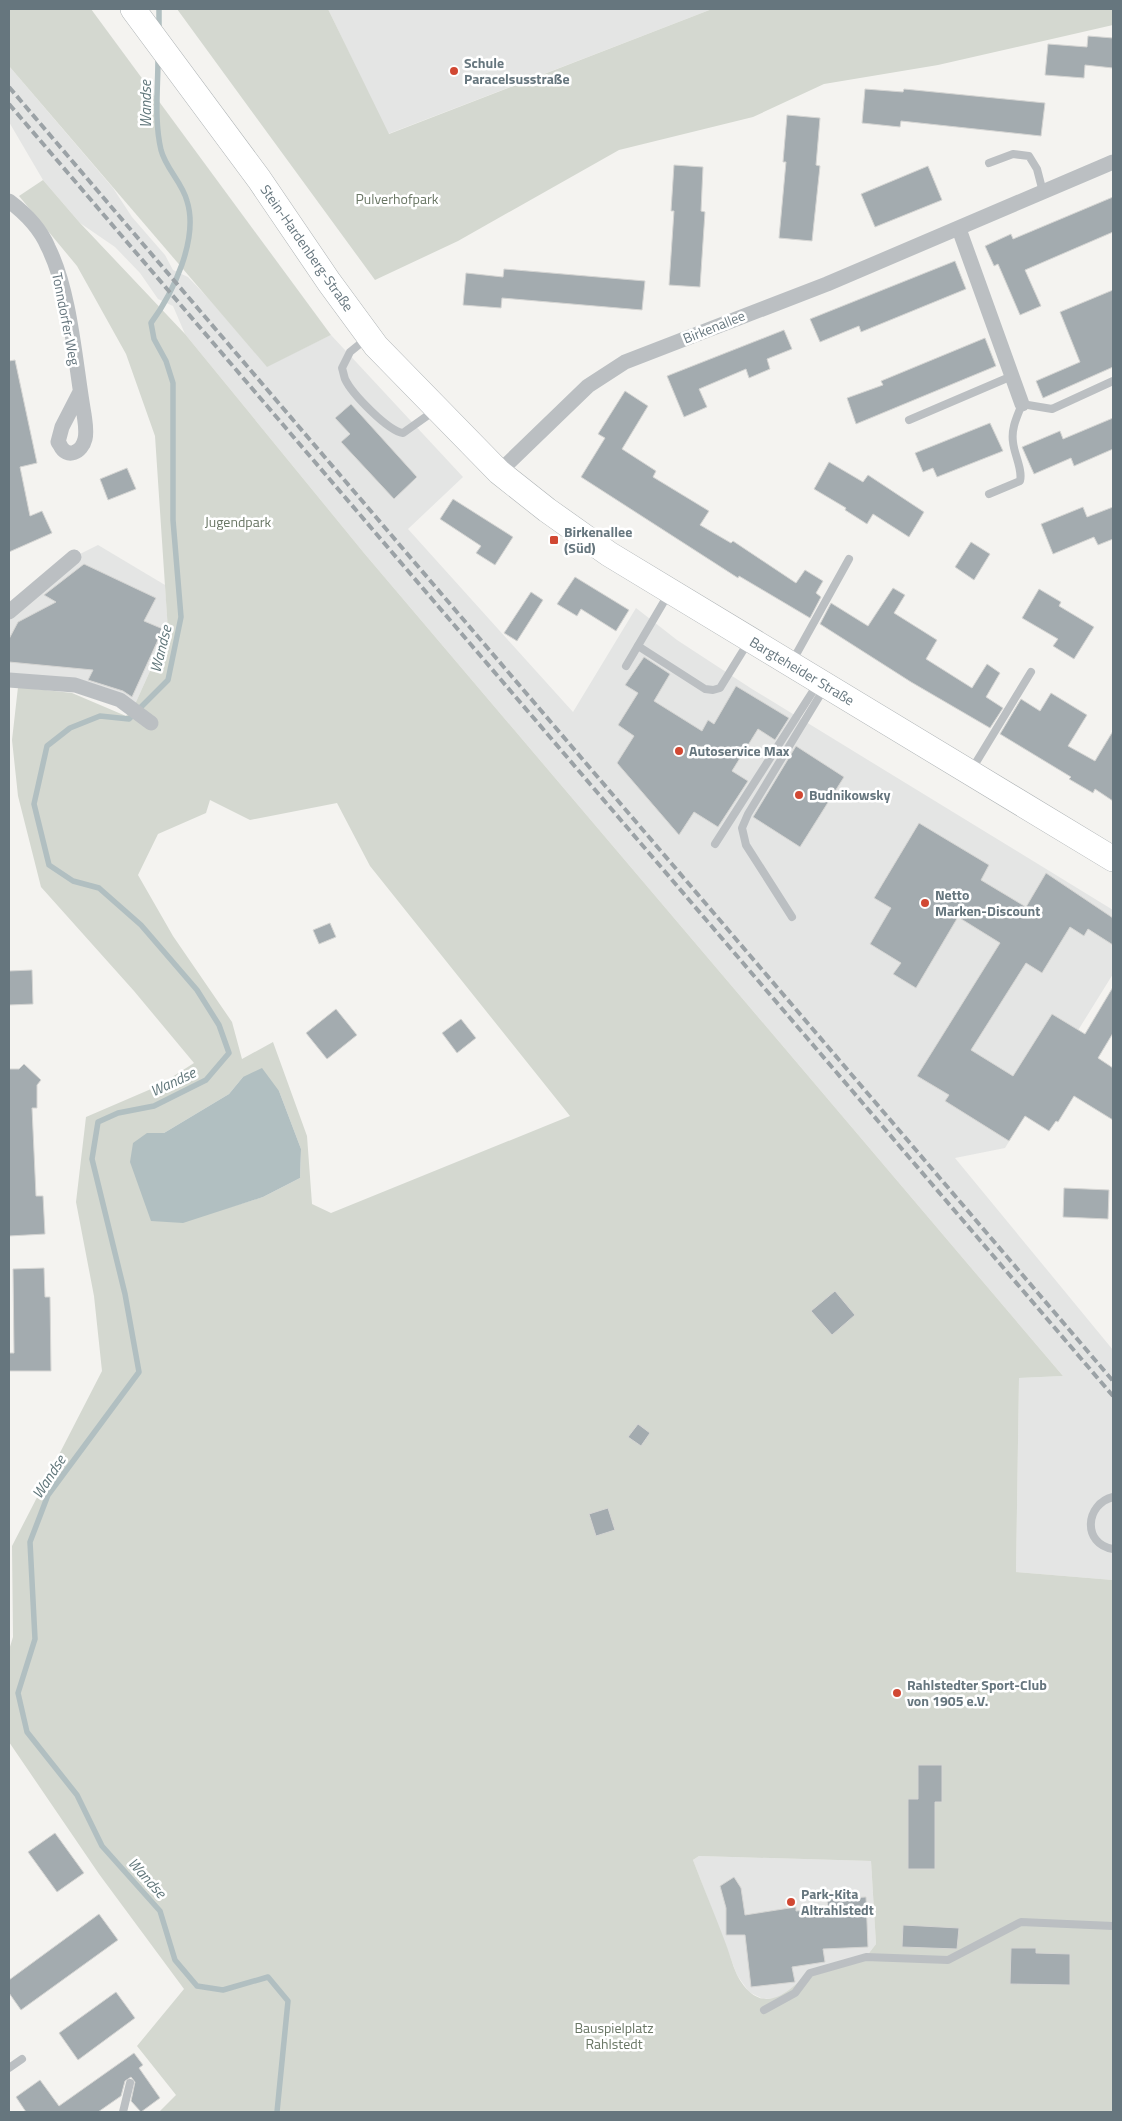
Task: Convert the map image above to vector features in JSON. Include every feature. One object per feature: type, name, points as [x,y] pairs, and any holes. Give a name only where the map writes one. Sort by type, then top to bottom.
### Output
[{"type":"main road","name":"Stein-Hardenberg-Straße","points":[[133,9],[259,179],[329,282],[369,336],[499,472]]},
{"type":"main road","name":"Bargteheider Straße","points":[[499,472],[547,510],[609,554],[1113,859]]},
{"type":"street","name":"Birkenallee","points":[[499,472],[588,386],[626,362],[827,284],[1113,162]]},
{"type":"street","name":"Tonndorfer Weg","points":[[9,201],[38,229],[54,260],[66,304],[80,392]]},
{"type":"street","points":[[959,229],[1022,404]]},
{"type":"street","points":[[9,612],[74,557]]},
{"type":"street","points":[[9,680],[75,685],[120,700],[152,723]]},
{"type":"lane","points":[[989,163],[1013,154],[1029,156],[1038,169],[1043,192]]},
{"type":"lane","points":[[369,336],[350,352],[342,368],[345,379],[365,404],[395,432],[403,433],[437,408]]},
{"type":"lane","points":[[909,420],[1012,376]]},
{"type":"lane","points":[[989,494],[1020,481],[1021,477],[1015,452],[1013,430],[1022,404],[1052,409],[1113,381]]},
{"type":"lane","points":[[791,664],[849,559]]},
{"type":"lane","points":[[626,666],[670,591]]},
{"type":"lane","points":[[638,646],[705,689],[713,690],[720,688],[750,640]]},
{"type":"lane","points":[[970,773],[1031,672]]},
{"type":"lane","points":[[715,844],[823,684]]},
{"type":"lane","points":[[792,917],[769,884],[746,845],[742,828],[748,814],[823,684]]},
{"type":"lane","points":[[1113,1497],[1098,1504],[1091,1516],[1090,1523],[1094,1538],[1100,1544],[1113,1549]]},
{"type":"lane","points":[[764,2010],[795,1993],[810,1973],[866,1957],[948,1960],[1020,1922],[1113,1926]]},
{"type":"lane","points":[[9,2068],[22,2059]]},
{"type":"lane","points":[[123,2112],[130,2083]]},
{"type":"shaded area","name":"Schule Paracelsusstraße","points":[[328,9],[712,9],[388,134]]},
{"type":"shaded area","points":[[9,66],[113,188],[132,217],[165,255],[173,270],[188,277],[267,366],[331,335],[463,477],[408,529],[573,712],[636,608],[677,640],[752,689],[1113,910],[1113,974],[1005,1148],[955,1158],[1113,1350],[1113,1580],[1016,1572],[1019,1378],[1063,1376],[364,553],[185,334],[173,306],[158,299],[140,273],[115,247],[80,223],[43,180],[9,122]]},
{"type":"shaded area","points":[[98,545],[165,585],[168,631],[136,702],[9,680],[9,612],[74,557]]},
{"type":"shaded area","points":[[262,1068],[279,1091],[301,1149],[300,1178],[263,1197],[183,1223],[151,1221],[130,1162],[133,1143],[147,1133],[164,1133],[229,1094],[243,1077]]},
{"type":"shaded area","name":"Park-Kita Altrahlstedt","points":[[699,1856],[871,1861],[876,1944],[866,1957],[796,1986],[778,1998],[763,1999],[749,1992],[737,1975],[693,1860]]},
{"type":"green space","points":[[9,9],[91,9],[331,335],[267,367],[9,66]]},
{"type":"green space","name":"Pulverhofpark","points":[[177,9],[328,9],[389,134],[712,9],[1113,9],[1113,25],[938,65],[824,84],[753,117],[619,150],[458,241],[375,280]]},
{"type":"green space","points":[[43,180],[80,223],[185,334],[364,553],[1063,1376],[1019,1378],[1016,1572],[1113,1580],[1113,2112],[159,2112],[176,2095],[137,2046],[184,1989],[99,1874],[9,1742],[9,1650],[13,1637],[12,1546],[102,1371],[94,1296],[76,1202],[86,1117],[158,1086],[194,1063],[134,991],[41,887],[18,796],[12,740],[18,687],[72,693],[126,716],[136,702],[168,631],[155,436],[126,354],[77,266],[19,196]],"holes":[[[210,800],[250,820],[337,803],[370,866],[570,1116],[331,1213],[312,1204],[307,1136],[273,1042],[242,1059],[232,1022],[173,936],[138,875],[158,834],[206,813]],[[243,1077],[279,1091],[301,1149],[300,1178],[263,1197],[227,1208],[147,1133],[164,1133],[229,1094]],[[699,1856],[871,1861],[876,1944],[866,1957],[812,1974],[811,1969],[784,1994],[764,1999],[755,1996],[746,1988],[737,1975],[693,1860]]]},
{"type":"building","points":[[1088,36],[1113,38],[1113,68],[1085,65],[1084,78],[1045,75],[1048,44],[1087,47]]},
{"type":"building","points":[[865,89],[903,92],[904,89],[1045,103],[1041,136],[901,121],[900,127],[862,123]]},
{"type":"building","points":[[787,115],[820,118],[816,165],[820,166],[812,241],[779,238],[786,162],[783,162]]},
{"type":"building","points":[[674,165],[703,167],[701,211],[705,212],[700,287],[669,285],[674,211],[671,211]]},
{"type":"building","points":[[928,166],[942,200],[875,227],[861,194]]},
{"type":"building","points":[[1113,197],[1113,232],[1025,270],[1041,306],[1020,315],[998,264],[994,266],[985,246],[1011,234],[1013,239]]},
{"type":"building","points":[[955,261],[966,289],[861,332],[859,326],[820,342],[810,319]]},
{"type":"building","points":[[504,269],[645,281],[642,310],[502,298],[501,308],[463,305],[466,273],[503,277]]},
{"type":"building","points":[[1113,290],[1113,367],[1043,398],[1036,381],[1080,362],[1060,312]]},
{"type":"building","points":[[784,330],[792,349],[767,359],[770,369],[749,378],[746,369],[699,389],[707,407],[684,417],[667,376]]},
{"type":"building","points":[[985,338],[996,366],[856,424],[847,398],[883,385],[881,381]]},
{"type":"building","points":[[15,360],[37,463],[20,467],[30,516],[42,511],[52,533],[9,552],[9,361]]},
{"type":"building","points":[[625,391],[648,406],[622,449],[656,471],[653,477],[709,511],[700,525],[731,543],[733,541],[796,583],[805,570],[823,581],[816,593],[821,597],[810,618],[739,576],[738,578],[581,477],[605,438],[598,434]]},
{"type":"building","points":[[351,404],[417,477],[394,499],[341,442],[350,434],[335,418]]},
{"type":"building","points":[[1113,418],[1113,449],[1074,466],[1071,458],[1034,474],[1022,447],[1060,431],[1063,439]]},
{"type":"building","points":[[990,423],[1003,451],[937,477],[933,468],[923,472],[915,453]]},
{"type":"building","points":[[829,462],[863,482],[868,475],[924,512],[909,537],[873,514],[867,524],[845,510],[846,508],[814,489]]},
{"type":"building","points":[[127,468],[136,489],[108,500],[100,479]]},
{"type":"building","points":[[453,499],[513,537],[495,565],[476,553],[481,546],[440,519]]},
{"type":"building","points":[[1083,507],[1087,517],[1113,507],[1113,539],[1098,545],[1094,537],[1053,554],[1041,524]]},
{"type":"building","points":[[971,542],[990,554],[974,580],[955,567]]},
{"type":"building","points":[[84,564],[156,598],[144,621],[163,629],[132,697],[123,691],[88,680],[93,670],[9,662],[9,639],[18,622],[56,602],[44,595]]},
{"type":"building","points":[[575,577],[629,610],[616,631],[581,609],[577,616],[557,604]]},
{"type":"building","points":[[893,588],[905,595],[894,613],[937,640],[926,659],[972,688],[987,664],[1000,673],[986,697],[1003,708],[990,728],[911,682],[820,624],[831,603],[868,626]]},
{"type":"building","points":[[1039,589],[1061,602],[1059,606],[1094,627],[1074,659],[1053,646],[1058,639],[1022,618]]},
{"type":"building","points":[[531,592],[543,600],[517,641],[504,633]]},
{"type":"building","name":"Autoservice Max","points":[[644,657],[670,674],[654,701],[702,731],[708,720],[714,724],[736,686],[789,718],[775,740],[758,729],[732,771],[748,781],[718,827],[694,812],[679,835],[617,763],[634,736],[618,725],[638,693],[625,685]]},
{"type":"building","points":[[1051,693],[1087,715],[1068,746],[1095,761],[1113,731],[1113,801],[1095,789],[1093,793],[1069,779],[1071,777],[1000,734],[1021,699],[1040,711]]},
{"type":"building","points":[[796,746],[844,777],[800,847],[753,817]]},
{"type":"building","points":[[919,823],[989,865],[981,880],[1026,907],[1046,873],[1113,918],[1113,945],[1088,929],[1084,936],[1070,927],[1042,973],[1026,963],[971,1050],[1013,1076],[1052,1014],[1085,1034],[1113,987],[1113,1033],[1098,1058],[1113,1068],[1113,1120],[1074,1096],[1058,1122],[1056,1121],[1049,1131],[1025,1116],[1009,1141],[945,1101],[949,1095],[917,1076],[1000,943],[958,917],[916,988],[893,974],[901,963],[870,944],[891,908],[874,898]]},
{"type":"building","points":[[330,923],[336,937],[319,944],[313,930]]},
{"type":"building","points":[[32,970],[33,1004],[9,1005],[9,971]]},
{"type":"building","points":[[336,1009],[357,1035],[327,1059],[306,1033]]},
{"type":"building","points":[[461,1019],[476,1038],[457,1053],[442,1033]]},
{"type":"building","points":[[24,1064],[41,1080],[37,1085],[37,1108],[32,1108],[36,1196],[43,1196],[45,1234],[9,1236],[9,1069],[19,1069]]},
{"type":"building","points":[[1064,1188],[1109,1190],[1108,1219],[1063,1217]]},
{"type":"building","points":[[44,1268],[45,1297],[50,1297],[51,1371],[9,1371],[9,1353],[14,1353],[13,1269]]},
{"type":"building","points":[[835,1291],[855,1315],[832,1335],[811,1311]]},
{"type":"building","points":[[638,1424],[650,1433],[641,1446],[628,1437]]},
{"type":"building","points":[[608,1508],[615,1530],[596,1536],[589,1514]]},
{"type":"building","points":[[918,1765],[942,1765],[942,1802],[935,1802],[935,1869],[908,1869],[908,1799],[918,1799]]},
{"type":"building","points":[[55,1833],[84,1873],[57,1892],[28,1852]]},
{"type":"building","points":[[734,1877],[741,1888],[745,1915],[796,1907],[796,1911],[828,1908],[827,1899],[866,1897],[868,1947],[823,1949],[825,1962],[792,1967],[795,1982],[751,1987],[745,1935],[726,1935],[726,1908],[720,1886]]},
{"type":"building","points":[[99,1914],[118,1940],[21,2010],[9,1993],[9,1980]]},
{"type":"building","points":[[903,1925],[959,1928],[957,1949],[902,1947]]},
{"type":"building","points":[[1011,1948],[1036,1948],[1036,1953],[1070,1954],[1070,1985],[1010,1984]]},
{"type":"building","points":[[116,1992],[135,2018],[78,2060],[59,2033]]},
{"type":"building","points":[[134,2053],[143,2065],[139,2068],[160,2098],[141,2112],[131,2101],[135,2082],[131,2077],[125,2081],[121,2096],[98,2112],[26,2112],[16,2097],[40,2080],[59,2106]]},
{"type":"waterway","name":"Wandse","points":[[159,9],[159,29]]},
{"type":"waterway","name":"Wandse","points":[[158,58],[157,116],[161,150],[166,163],[185,194],[190,216],[190,232],[182,265],[168,297],[151,323],[154,339],[166,361],[173,383],[173,520],[181,617],[168,680],[129,719],[100,716],[70,728],[47,746],[34,804],[49,865],[73,881],[99,888],[141,925],[197,990],[219,1025],[229,1053],[206,1080],[154,1106],[118,1113],[98,1122],[92,1159],[125,1294],[139,1372],[48,1495],[30,1542],[35,1639],[18,1693],[27,1732],[77,1795],[102,1846],[160,1911],[175,1960],[197,1986],[223,1990],[268,1977],[288,2001],[277,2112]]},
{"type":"railway","points":[[9,87],[1113,1381]]},
{"type":"railway","points":[[9,104],[1113,1396]]},
{"type":"place","name":"Schule Paracelsusstraße","points":[[454,71]]},
{"type":"place","name":"Birkenallee (Süd)","points":[[554,540]]},
{"type":"place","name":"Autoservice Max","points":[[679,751]]},
{"type":"place","name":"Budnikowsky","points":[[799,795]]},
{"type":"place","name":"Netto Marken-Discount","points":[[925,903]]},
{"type":"place","name":"Rahlstedter Sport-Club von 1905 e.V.","points":[[897,1693]]},
{"type":"place","name":"Park-Kita Altrahlstedt","points":[[791,1902]]},
{"type":"park label","name":"Jugendpark","points":[[238,522]]},
{"type":"park label","name":"Bauspielplatz Rahlstedt","points":[[614,2036]]}]
